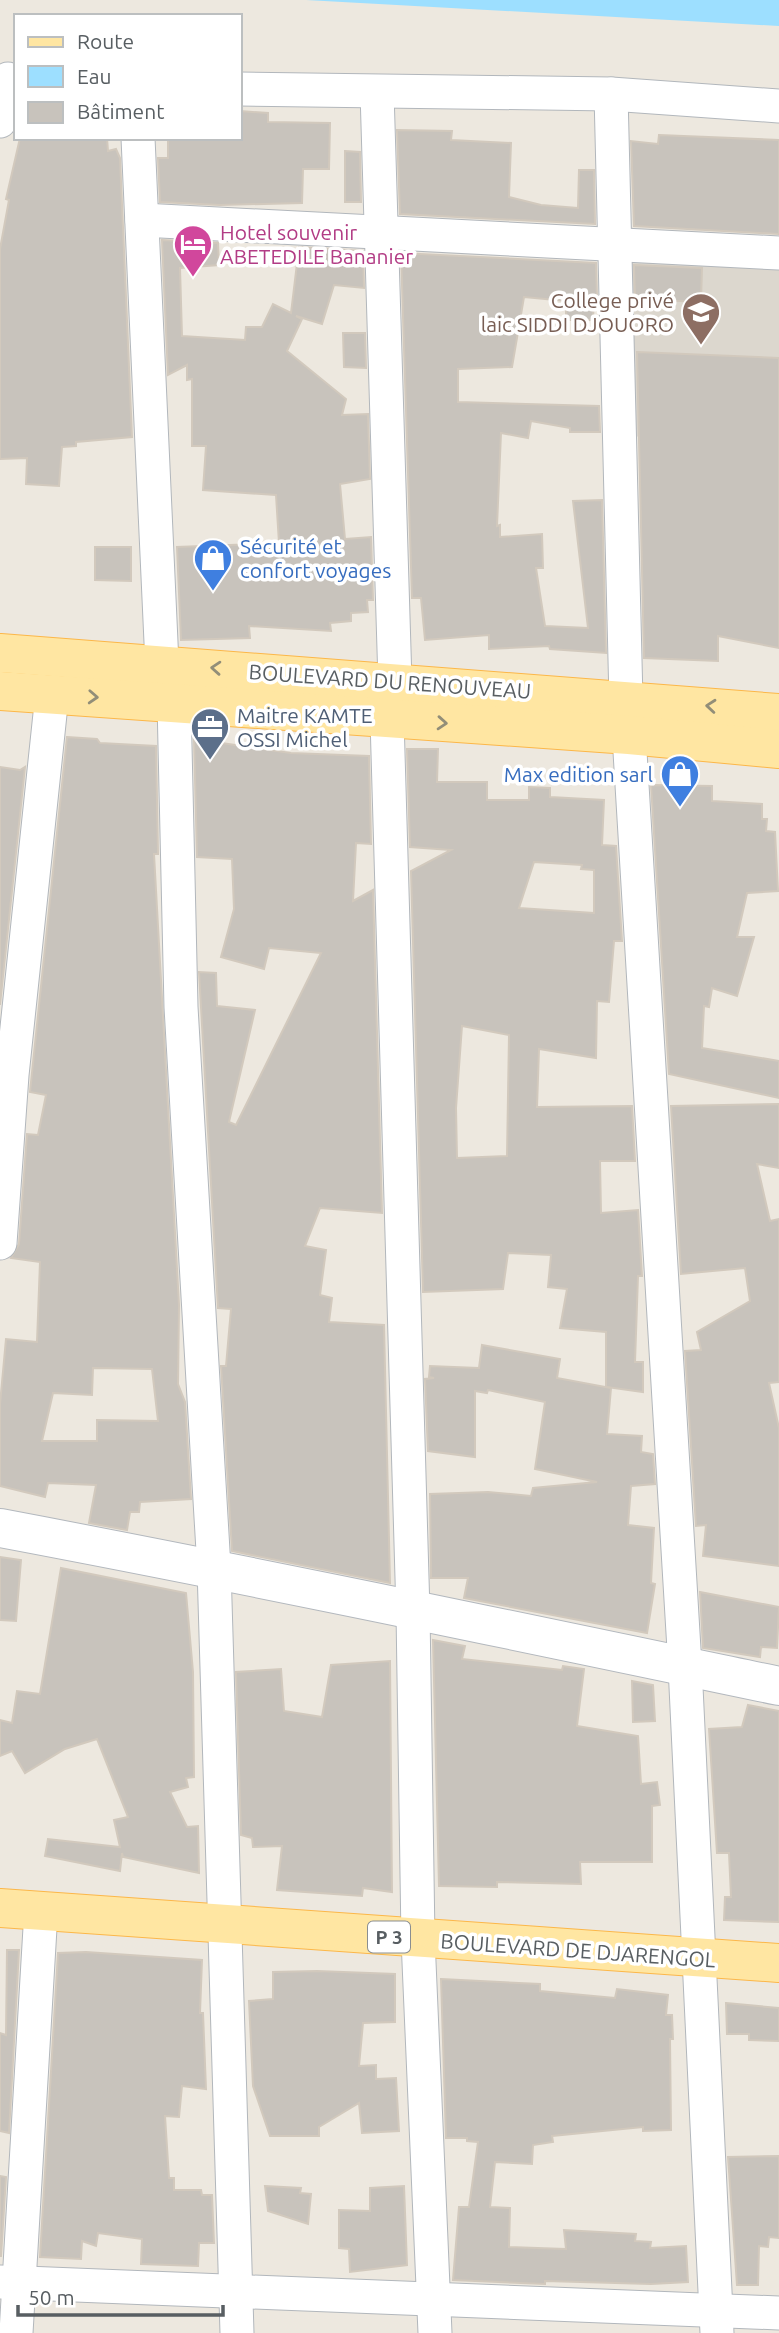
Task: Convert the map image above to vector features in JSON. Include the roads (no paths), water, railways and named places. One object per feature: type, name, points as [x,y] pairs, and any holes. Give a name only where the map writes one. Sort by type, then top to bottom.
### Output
[{"type":"main road","name":"BOULEVARD DU RENOUVEAU","points":[[0,653],[395,682],[628,717],[779,749]]},
{"type":"main road","name":"BOULEVARD DU RENOUVEAU","points":[[0,691],[387,719],[779,713]]},
{"type":"main road","points":[[0,1528],[214,1568],[413,1612],[779,1686]]},
{"type":"main road","name":"BOULEVARD DE DJARENGOL","points":[[0,1908],[779,1963]]},
{"type":"street","points":[[0,121],[8,79]]},
{"type":"street","points":[[242,89],[611,94],[779,106]]},
{"type":"street","points":[[377,92],[395,682]]},
{"type":"street","points":[[611,94],[628,717],[685,1667],[716,2323]]},
{"type":"street","points":[[138,140],[162,664]]},
{"type":"street","points":[[142,220],[615,242],[779,253]]},
{"type":"street","points":[[0,1243],[12,1075],[52,695]]},
{"type":"street","points":[[174,702],[181,1007],[214,1568],[227,1925],[237,2333]]},
{"type":"street","points":[[387,719],[413,1612],[418,1939],[436,2333]]},
{"type":"street","points":[[16,2333],[10,2282],[41,1911]]},
{"type":"street","points":[[10,2282],[435,2299],[716,2323],[779,2313]]},
{"type":"water","points":[[306,0],[779,0],[779,26]]},
{"type":"place","name":"Hotel souvenir ABETEDILE Bananier","points":[[193,278]]},
{"type":"place","name":"College privé laic SIDDI DJOUORO","points":[[701,346]]},
{"type":"place","name":"Sécurité et confort voyages","points":[[213,592]]},
{"type":"place","name":"Maitre KAMTE OSSI Michel","points":[[210,761]]},
{"type":"place","name":"Max edition sarl","points":[[680,808]]}]
